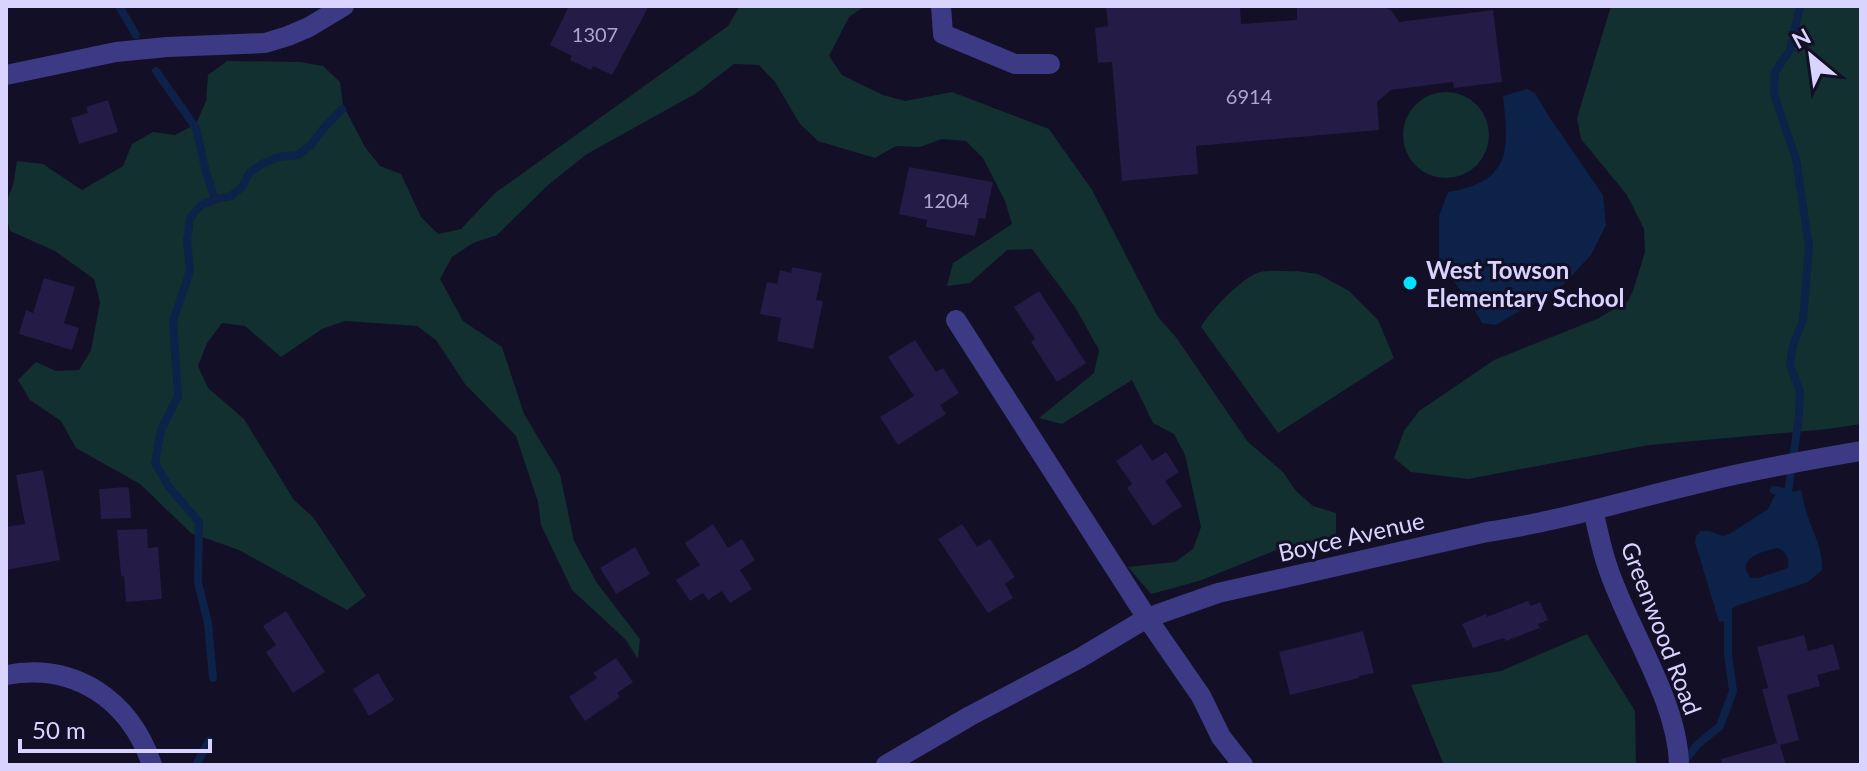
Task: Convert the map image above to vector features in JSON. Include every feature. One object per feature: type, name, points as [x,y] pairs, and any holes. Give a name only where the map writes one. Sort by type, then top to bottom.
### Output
[{"type":"street","points":[[6,75],[116,52],[265,43],[309,27],[344,6]]},
{"type":"street","points":[[941,6],[943,34],[1015,64],[1050,64]]},
{"type":"street","points":[[956,320],[1147,618],[1201,696],[1221,737],[1243,765]]},
{"type":"street","name":"Boyce Avenue","points":[[886,765],[1147,618],[1218,593],[1593,511],[1703,482],[1861,451]]},
{"type":"street","name":"Greenwood Road","points":[[1593,511],[1607,565],[1663,697],[1679,756]]},
{"type":"street","points":[[6,675],[24,671],[48,672],[89,685],[126,716],[145,746],[152,765]]},
{"type":"green space","points":[[740,6],[865,6],[849,17],[829,56],[842,75],[883,95],[905,101],[952,92],[1049,129],[1092,190],[1158,317],[1175,336],[1248,442],[1283,472],[1296,491],[1313,506],[1336,513],[1336,537],[1289,545],[1199,581],[1151,594],[1128,567],[1175,562],[1193,549],[1201,527],[1185,455],[1174,434],[1153,423],[1132,380],[1062,424],[1039,418],[1094,373],[1099,350],[1075,307],[1032,249],[1007,250],[970,283],[947,286],[953,263],[1012,224],[1005,201],[983,158],[966,141],[942,139],[920,147],[896,146],[875,158],[818,141],[800,124],[775,82],[759,65],[734,64],[695,94],[587,154],[548,185],[497,235],[473,243],[452,257],[440,279],[463,321],[502,347],[524,414],[560,474],[574,541],[597,583],[640,639],[638,659],[625,639],[572,590],[541,525],[538,502],[516,436],[465,384],[436,340],[417,326],[345,321],[322,329],[281,357],[245,326],[222,323],[207,343],[198,366],[208,388],[244,419],[294,500],[313,517],[366,596],[347,610],[239,550],[191,533],[140,484],[76,448],[61,421],[30,400],[18,380],[36,362],[56,371],[79,370],[91,350],[100,302],[94,279],[55,251],[10,231],[6,203],[17,161],[43,164],[82,190],[123,166],[132,144],[153,132],[175,135],[196,124],[206,101],[208,75],[227,61],[300,62],[323,66],[340,82],[343,105],[365,147],[380,166],[401,174],[421,217],[438,234],[461,229],[495,193],[728,26]]},
{"type":"green space","points":[[1611,6],[1861,6],[1861,424],[1649,445],[1468,479],[1411,472],[1394,458],[1404,431],[1419,411],[1494,360],[1597,319],[1628,301],[1633,291],[1645,252],[1644,229],[1627,195],[1581,139],[1577,118]]},
{"type":"green space","points":[[1446,92],[1470,99],[1482,111],[1489,135],[1482,159],[1470,171],[1446,178],[1422,171],[1410,159],[1403,135],[1410,111],[1422,99]]},
{"type":"green space","points":[[1266,271],[1318,274],[1349,291],[1378,320],[1394,358],[1278,433],[1201,327],[1226,297],[1250,277]]},
{"type":"green space","points":[[1587,634],[1635,711],[1636,765],[1444,765],[1411,685],[1501,671]]},
{"type":"water","points":[[1527,89],[1535,93],[1603,195],[1606,225],[1591,255],[1563,285],[1496,325],[1482,323],[1469,300],[1439,264],[1439,216],[1448,192],[1469,187],[1495,171],[1505,147],[1503,96]]},
{"type":"water","points":[[1801,490],[1820,549],[1822,570],[1808,582],[1736,606],[1732,609],[1732,619],[1719,622],[1695,542],[1696,536],[1701,531],[1723,536],[1731,533],[1768,509],[1775,495]],"holes":[[[1781,550],[1787,556],[1788,568],[1751,578],[1746,566],[1752,557],[1765,551]]]},
{"type":"building","points":[[569,6],[649,6],[612,75],[570,60],[572,56],[550,45]]},
{"type":"building","points":[[1106,6],[1240,6],[1241,24],[1297,20],[1297,7],[1383,6],[1392,11],[1399,22],[1493,10],[1502,82],[1454,88],[1453,82],[1391,90],[1377,102],[1379,130],[1196,146],[1198,174],[1122,181],[1112,62],[1098,63],[1095,28],[1108,26]]},
{"type":"building","points":[[108,100],[118,132],[79,144],[71,118],[88,113],[86,107]]},
{"type":"building","points":[[909,167],[993,182],[985,219],[979,218],[975,236],[926,227],[927,220],[899,214]]},
{"type":"building","points":[[792,267],[822,273],[816,300],[823,301],[813,349],[777,341],[781,318],[760,314],[767,282],[777,284],[780,270],[791,273]]},
{"type":"building","points":[[44,278],[75,287],[64,323],[79,328],[72,350],[19,334],[26,310],[33,313]]},
{"type":"building","points":[[1039,291],[1086,363],[1057,382],[1031,342],[1035,339],[1014,307]]},
{"type":"building","points":[[915,340],[936,372],[943,368],[959,393],[940,405],[946,414],[898,445],[880,417],[914,396],[888,357]]},
{"type":"building","points":[[1141,444],[1152,461],[1166,452],[1179,472],[1165,481],[1182,506],[1153,526],[1127,488],[1132,484],[1116,461]]},
{"type":"building","points":[[43,470],[60,560],[6,570],[6,527],[25,524],[16,475]]},
{"type":"building","points":[[127,487],[131,518],[101,519],[99,489]]},
{"type":"building","points":[[713,524],[728,548],[742,539],[755,560],[740,570],[752,589],[730,603],[722,591],[708,600],[703,593],[690,601],[676,580],[700,565],[685,543]]},
{"type":"building","points":[[962,524],[977,547],[990,539],[1015,577],[1005,584],[1013,598],[988,613],[938,539]]},
{"type":"building","points":[[147,529],[148,548],[158,547],[162,599],[126,602],[117,530]]},
{"type":"building","points":[[635,547],[650,574],[616,594],[600,568]]},
{"type":"building","points":[[1528,601],[1531,606],[1540,602],[1548,620],[1538,624],[1540,628],[1506,641],[1504,638],[1473,648],[1462,624]]},
{"type":"building","points":[[286,611],[325,672],[293,693],[266,652],[276,645],[263,626]]},
{"type":"building","points":[[1363,631],[1374,673],[1290,695],[1279,652]]},
{"type":"building","points":[[1804,635],[1808,651],[1833,644],[1840,669],[1817,675],[1820,686],[1787,695],[1799,740],[1780,745],[1786,765],[1722,765],[1721,759],[1777,743],[1762,689],[1768,688],[1757,647]]},
{"type":"building","points":[[616,658],[633,682],[617,693],[620,697],[585,721],[569,697],[597,678],[593,673]]},
{"type":"building","points":[[378,673],[394,700],[369,716],[353,689]]},
{"type":"waterway","points":[[119,6],[136,35]]},
{"type":"waterway","points":[[1789,504],[1800,391],[1790,365],[1793,345],[1803,320],[1809,246],[1796,159],[1774,94],[1775,72],[1790,50],[1800,6]]},
{"type":"waterway","points":[[156,71],[196,128],[215,199]]},
{"type":"waterway","points":[[213,678],[208,623],[198,582],[199,522],[169,487],[155,463],[161,430],[178,396],[173,321],[190,271],[187,240],[190,218],[201,205],[231,196],[242,187],[249,173],[262,164],[278,157],[298,155],[311,145],[342,109]]},
{"type":"waterway","points":[[1774,490],[1788,493]]},
{"type":"waterway","points":[[1682,764],[1697,745],[1720,726],[1733,691],[1728,654],[1728,612]]},
{"type":"waterway","points":[[196,765],[209,741]]},
{"type":"place","name":"West Towson Elementary School","points":[[1410,283]]}]
